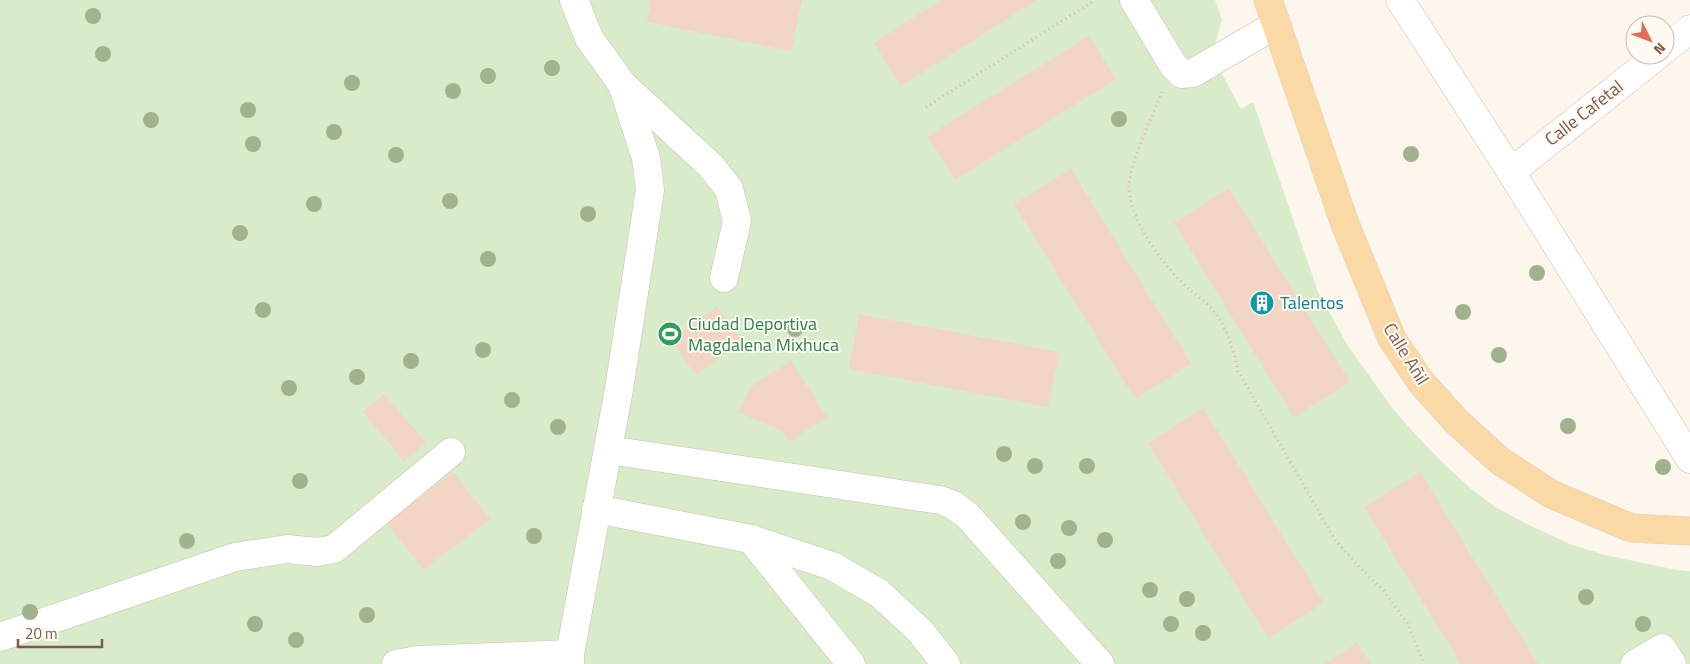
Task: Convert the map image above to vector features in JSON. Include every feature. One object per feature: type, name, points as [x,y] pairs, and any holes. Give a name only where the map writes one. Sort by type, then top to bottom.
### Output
[{"type":"main road","name":"Calle Añil","points":[[1272,12],[1345,224],[1392,339],[1421,382],[1456,420],[1500,461],[1551,494],[1631,528],[1690,532]]},
{"type":"street","points":[[574,0],[590,38],[622,84],[711,166],[729,189],[737,221],[724,278]]},
{"type":"street","points":[[1134,0],[1173,66],[1182,74],[1193,73],[1272,12]]},
{"type":"street","points":[[1400,0],[1511,172],[1690,459]]},
{"type":"street","points":[[1675,41],[1690,29]]},
{"type":"street","name":"Calle Cafetal","points":[[1511,172],[1645,65]]},
{"type":"street","points":[[396,664],[418,660],[570,659],[596,509],[609,450],[650,190],[646,158],[622,84]]},
{"type":"street","points":[[609,450],[913,494],[946,502],[967,516],[1100,664]]},
{"type":"street","points":[[0,637],[234,557],[287,549],[317,552],[334,549],[451,452]]},
{"type":"street","points":[[596,509],[751,539],[832,566],[879,593],[920,631],[946,664]]},
{"type":"street","points":[[751,539],[851,664]]},
{"type":"street","points":[[1635,664],[1662,648],[1672,664]]},
{"type":"path","points":[[926,107],[1095,0]]},
{"type":"path","points":[[1173,66],[1131,172],[1129,189],[1133,209],[1154,251],[1180,280],[1209,306],[1224,328],[1233,350],[1238,371],[1335,540],[1384,591],[1408,624],[1424,664]]},
{"type":"green space","name":"Ciudad Deportiva Magdalena Mixhuca","points":[[0,0],[1215,0],[1222,19],[1215,45],[1221,72],[1241,109],[1253,102],[1318,292],[1348,346],[1393,409],[1440,460],[1470,488],[1495,507],[1570,544],[1605,555],[1690,571],[1690,664],[0,664]]},
{"type":"building","points":[[651,0],[802,0],[791,51],[647,22]]},
{"type":"building","points":[[941,0],[1037,0],[901,86],[874,43]]},
{"type":"building","points":[[1089,36],[1116,79],[955,180],[928,136]]},
{"type":"building","points":[[1071,169],[1191,364],[1135,399],[1014,204]]},
{"type":"building","name":"Talentos","points":[[1229,188],[1350,382],[1294,417],[1174,223]]},
{"type":"building","points":[[717,307],[742,342],[695,375],[671,339]]},
{"type":"building","points":[[859,314],[1059,352],[1048,407],[849,369]]},
{"type":"building","points":[[791,361],[827,417],[789,442],[782,431],[738,412],[753,385]]},
{"type":"building","points":[[384,394],[426,443],[404,461],[363,412]]},
{"type":"building","points":[[1203,408],[1324,603],[1268,638],[1148,443]]},
{"type":"building","points":[[453,472],[490,519],[424,570],[387,523]]},
{"type":"building","points":[[1420,472],[1538,664],[1461,664],[1364,507]]},
{"type":"building","points":[[1357,643],[1371,664],[1325,664]]},
{"type":"place","name":"Talentos","points":[[1262,303]]},
{"type":"place","name":"Ciudad Deportiva Magdalena Mixhuca","points":[[670,334]]}]
